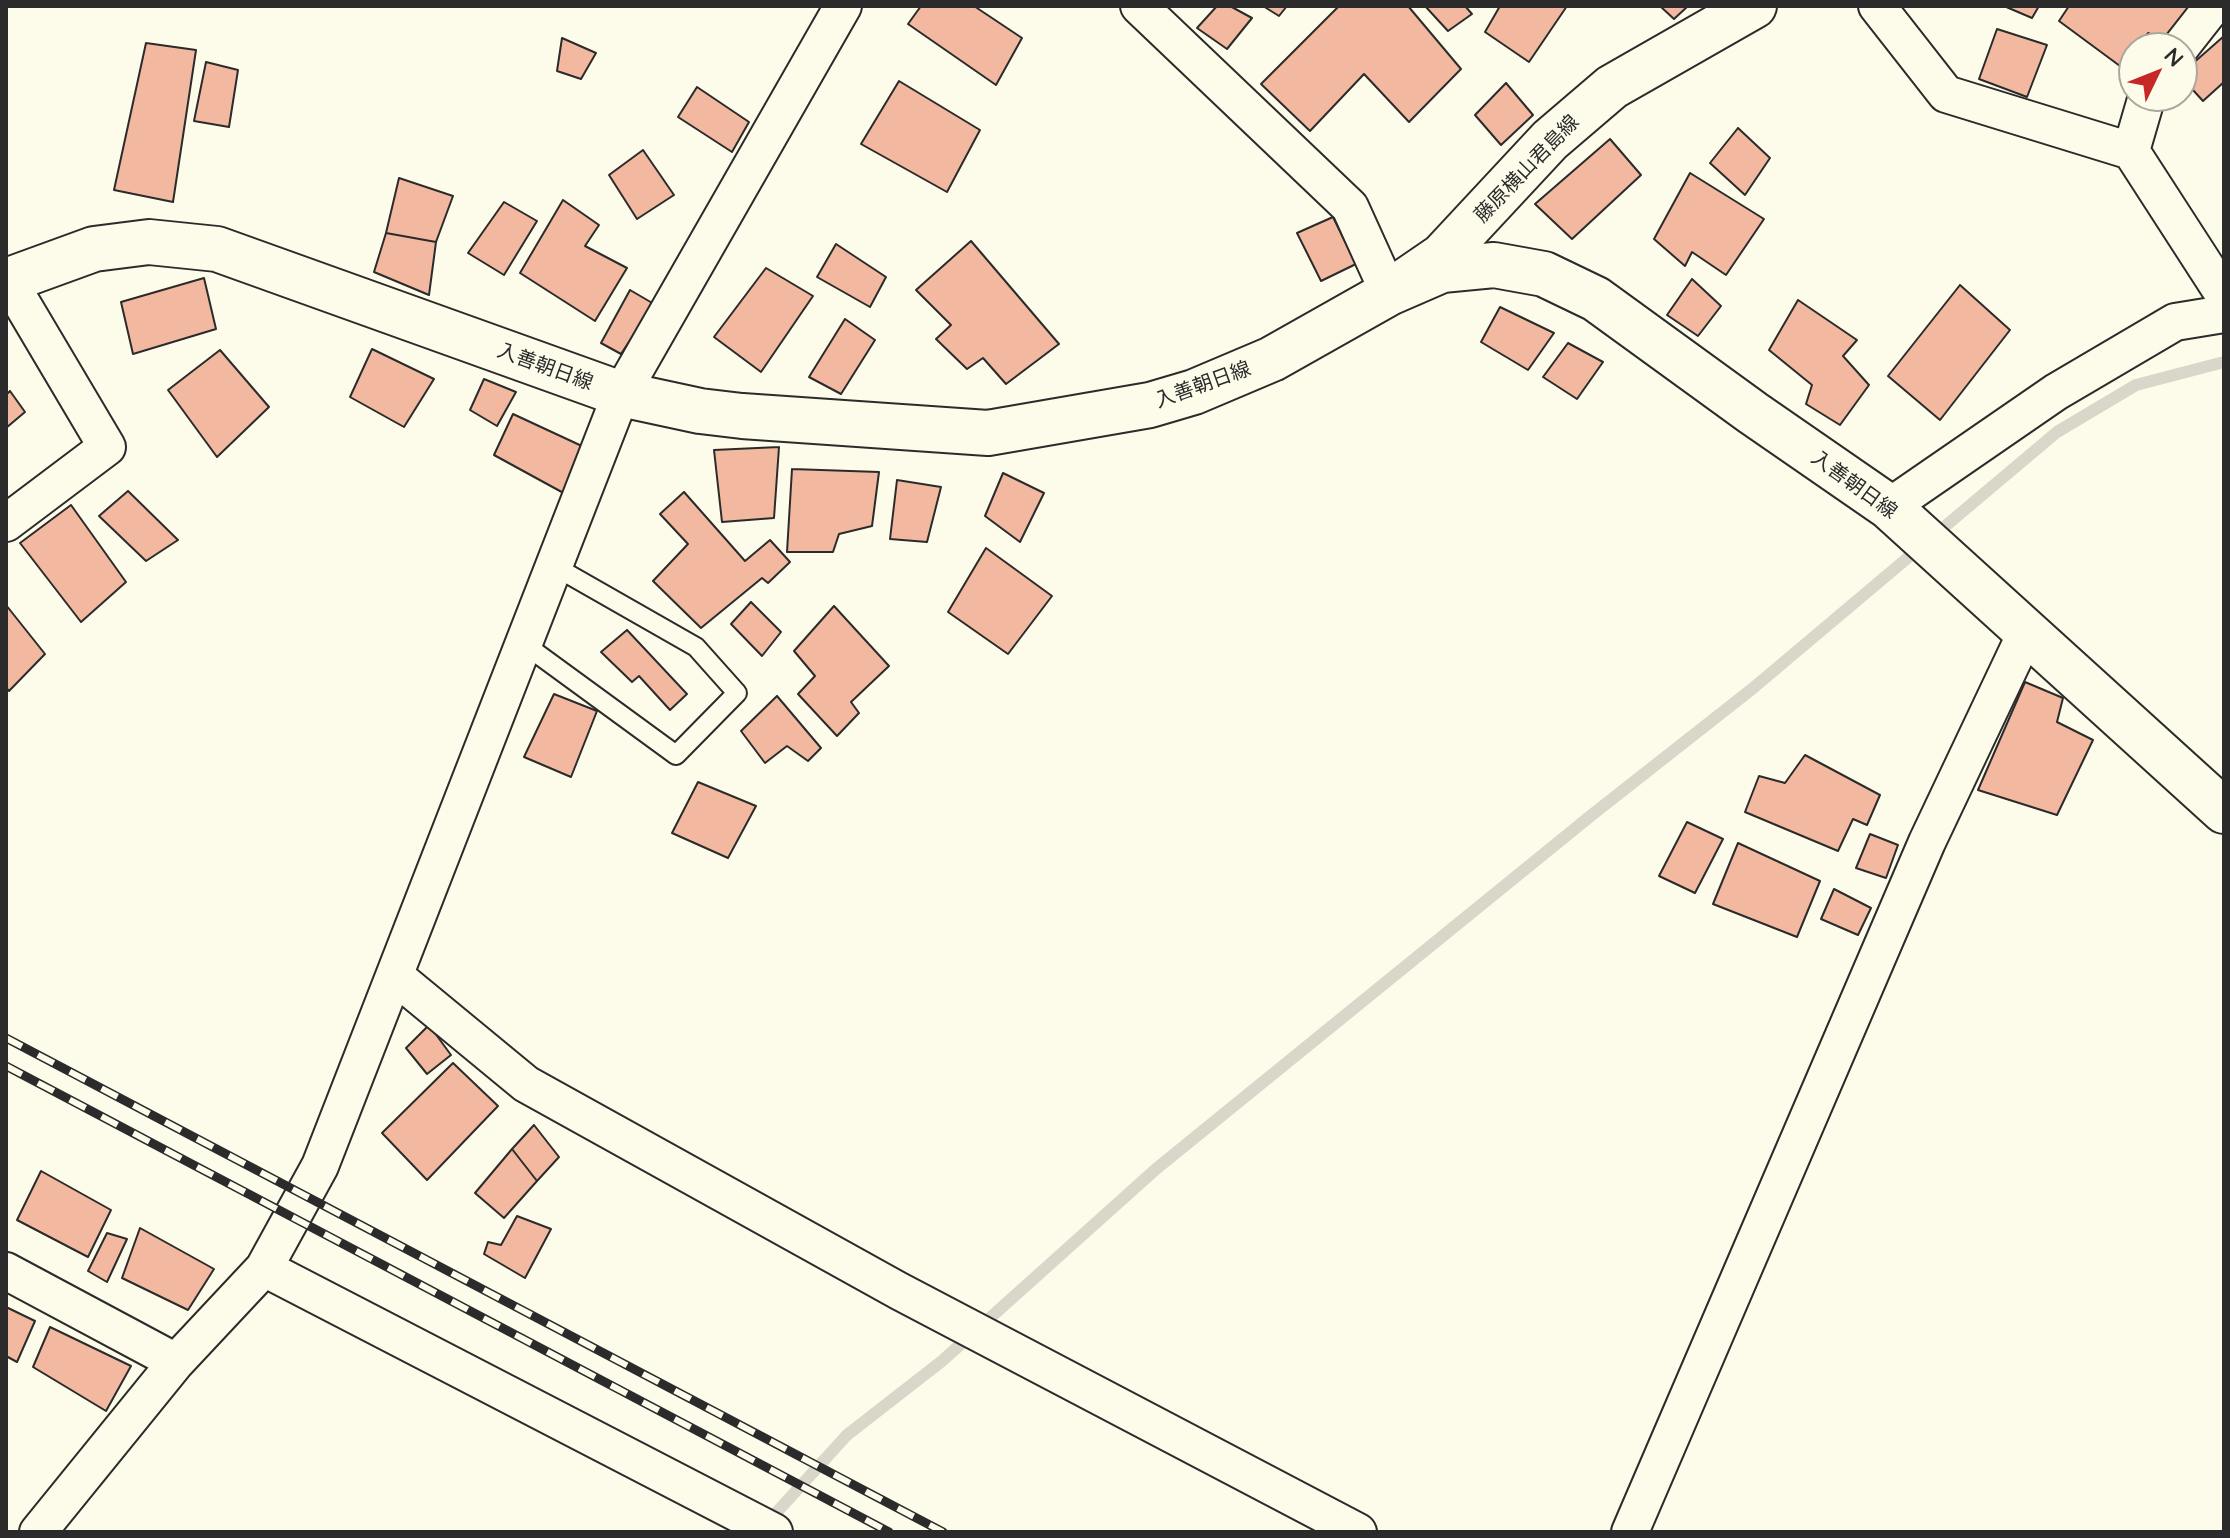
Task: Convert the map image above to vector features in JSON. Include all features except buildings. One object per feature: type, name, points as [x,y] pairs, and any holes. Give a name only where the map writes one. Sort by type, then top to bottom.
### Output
[{"type":"main road","name":"藤原横山君島線","points":[[1389,293],[1442,256],[1550,140],[1612,87],[1754,6]]},
{"type":"main road","name":"入善朝日線","points":[[7,280],[94,249],[149,242],[217,249],[621,394],[700,411],[742,416],[988,433],[1150,405],[1194,392],[1272,359],[1389,293],[1442,270],[1494,265],[1544,274],[1596,299],[1889,507],[2224,811]]},
{"type":"street","points":[[38,1532],[176,1362],[264,1268],[320,1166],[621,394],[843,6]]},
{"type":"street","points":[[1139,6],[1350,207],[1389,293]]},
{"type":"street","points":[[1877,6],[1946,94],[2131,151],[2224,295]]},
{"type":"street","points":[[2193,32],[2213,6]]},
{"type":"street","points":[[2131,151],[2142,112]]},
{"type":"street","points":[[6,523],[107,447],[7,280]]},
{"type":"street","points":[[1889,507],[2056,392],[2175,322],[2224,314]]},
{"type":"street","points":[[1630,1532],[1927,842],[2026,633]]},
{"type":"street","points":[[395,976],[526,1084],[899,1291],[1358,1532]]},
{"type":"street","points":[[264,1268],[774,1532]]},
{"type":"street","points":[[6,1271],[176,1362]]},
{"type":"lane","points":[[524,644],[676,755],[737,693],[696,647],[554,566]]},
{"type":"waterway","points":[[766,1524],[847,1435],[942,1361],[1156,1169],[1752,689],[2057,432],[2136,385],[2224,362]]},
{"type":"railway","points":[[6,1038],[943,1532]]},
{"type":"railway","points":[[6,1066],[889,1532]]}]
